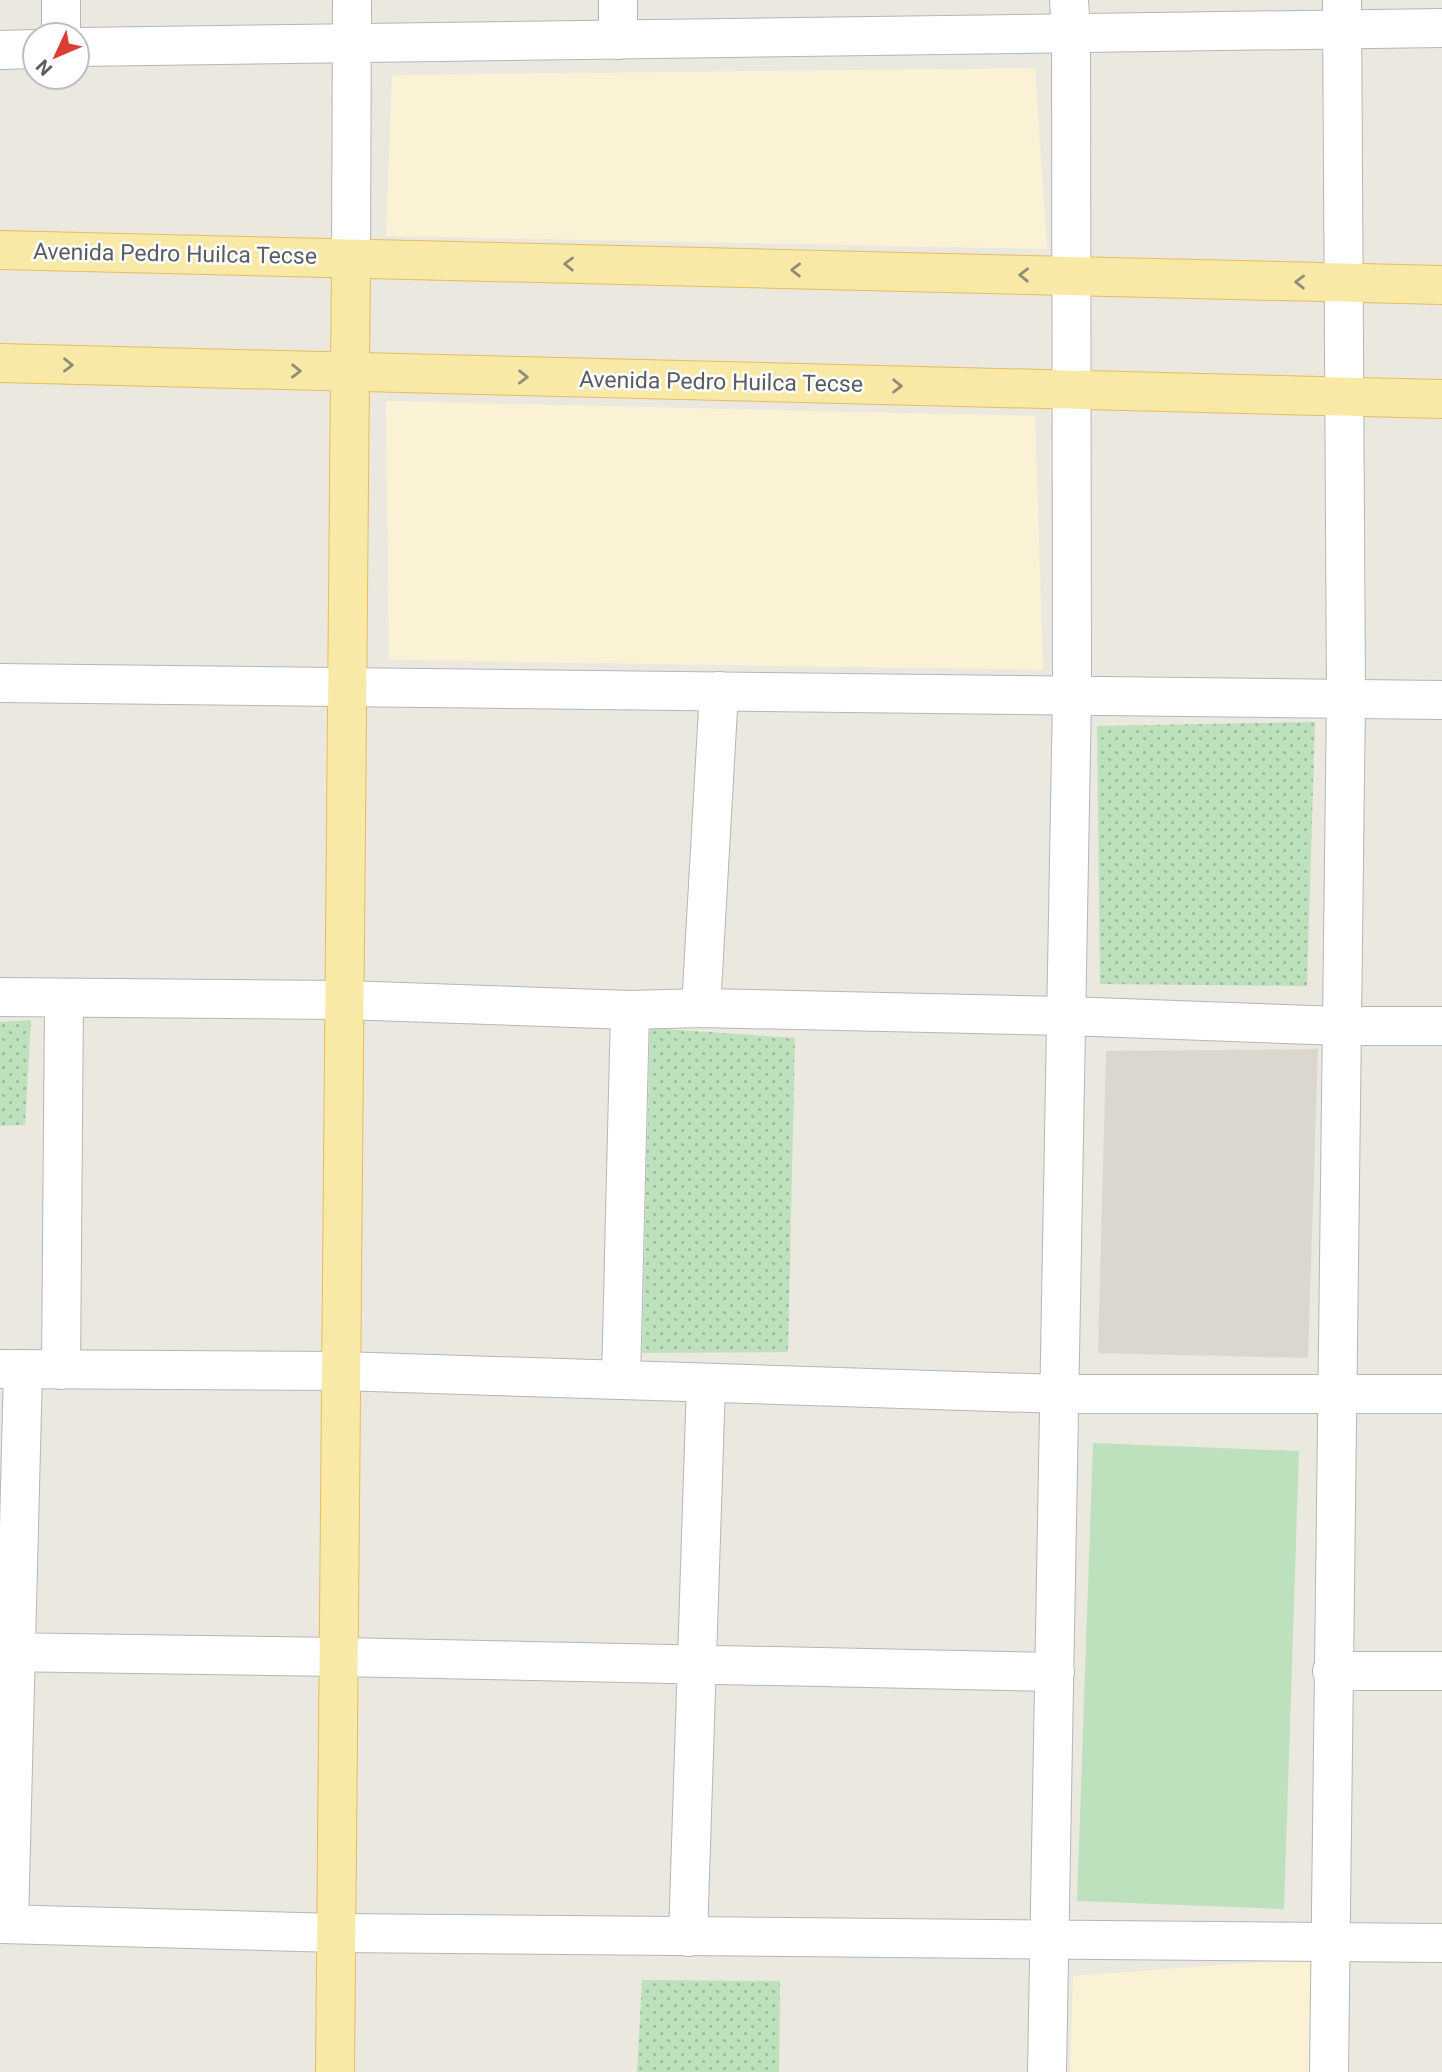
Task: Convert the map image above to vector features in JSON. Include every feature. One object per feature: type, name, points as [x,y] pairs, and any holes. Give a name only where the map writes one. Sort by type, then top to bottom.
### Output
[{"type":"main road","name":"Avenida Pedro Huilca Tecse","points":[[0,250],[1442,285]]},
{"type":"main road","points":[[335,2072],[351,259]]},
{"type":"main road","name":"Avenida Pedro Huilca Tecse","points":[[0,363],[1442,400]]},
{"type":"street","points":[[61,0],[61,21]]},
{"type":"street","points":[[351,259],[352,0]]},
{"type":"street","points":[[618,0],[618,40]]},
{"type":"street","points":[[91,47],[618,40],[1070,17],[1342,15],[1442,28]]},
{"type":"street","points":[[1329,2072],[1346,698],[1342,15]]},
{"type":"street","points":[[1046,2072],[1072,695],[1070,17]]},
{"type":"street","points":[[0,50],[21,49]]},
{"type":"street","points":[[0,683],[1442,699]]},
{"type":"street","points":[[701,1008],[719,691]]},
{"type":"street","points":[[0,997],[344,1000],[630,1010],[701,1008],[1066,1016],[1341,1026],[1442,1026]]},
{"type":"street","points":[[61,1370],[64,998]]},
{"type":"street","points":[[621,1380],[630,1010]]},
{"type":"street","points":[[1442,1394],[1060,1394],[340,1371],[11,1369],[5,1924],[337,1933],[1442,1942]]},
{"type":"street","points":[[688,1937],[706,1383]]},
{"type":"street","points":[[8,1652],[1055,1672]]},
{"type":"street","points":[[1332,1671],[1442,1671]]},
{"type":"shaded area","points":[[1035,68],[1047,249],[386,236],[392,75]]},
{"type":"shaded area","points":[[386,401],[1035,416],[1043,670],[389,660]]},
{"type":"shaded area","points":[[1318,1049],[1308,1358],[1098,1353],[1106,1051]]},
{"type":"shaded area","points":[[1313,1958],[1310,2072],[1070,2072],[1073,1976]]},
{"type":"green space","points":[[1315,722],[1307,986],[1100,984],[1097,726]]},
{"type":"green space","points":[[31,1020],[25,1125],[0,1126],[0,1022]]},
{"type":"green space","points":[[650,1028],[795,1038],[788,1352],[642,1353]]},
{"type":"green space","points":[[1093,1443],[1299,1451],[1284,1909],[1077,1901]]},
{"type":"green space","points":[[642,1980],[780,1981],[779,2072],[637,2072]]}]
